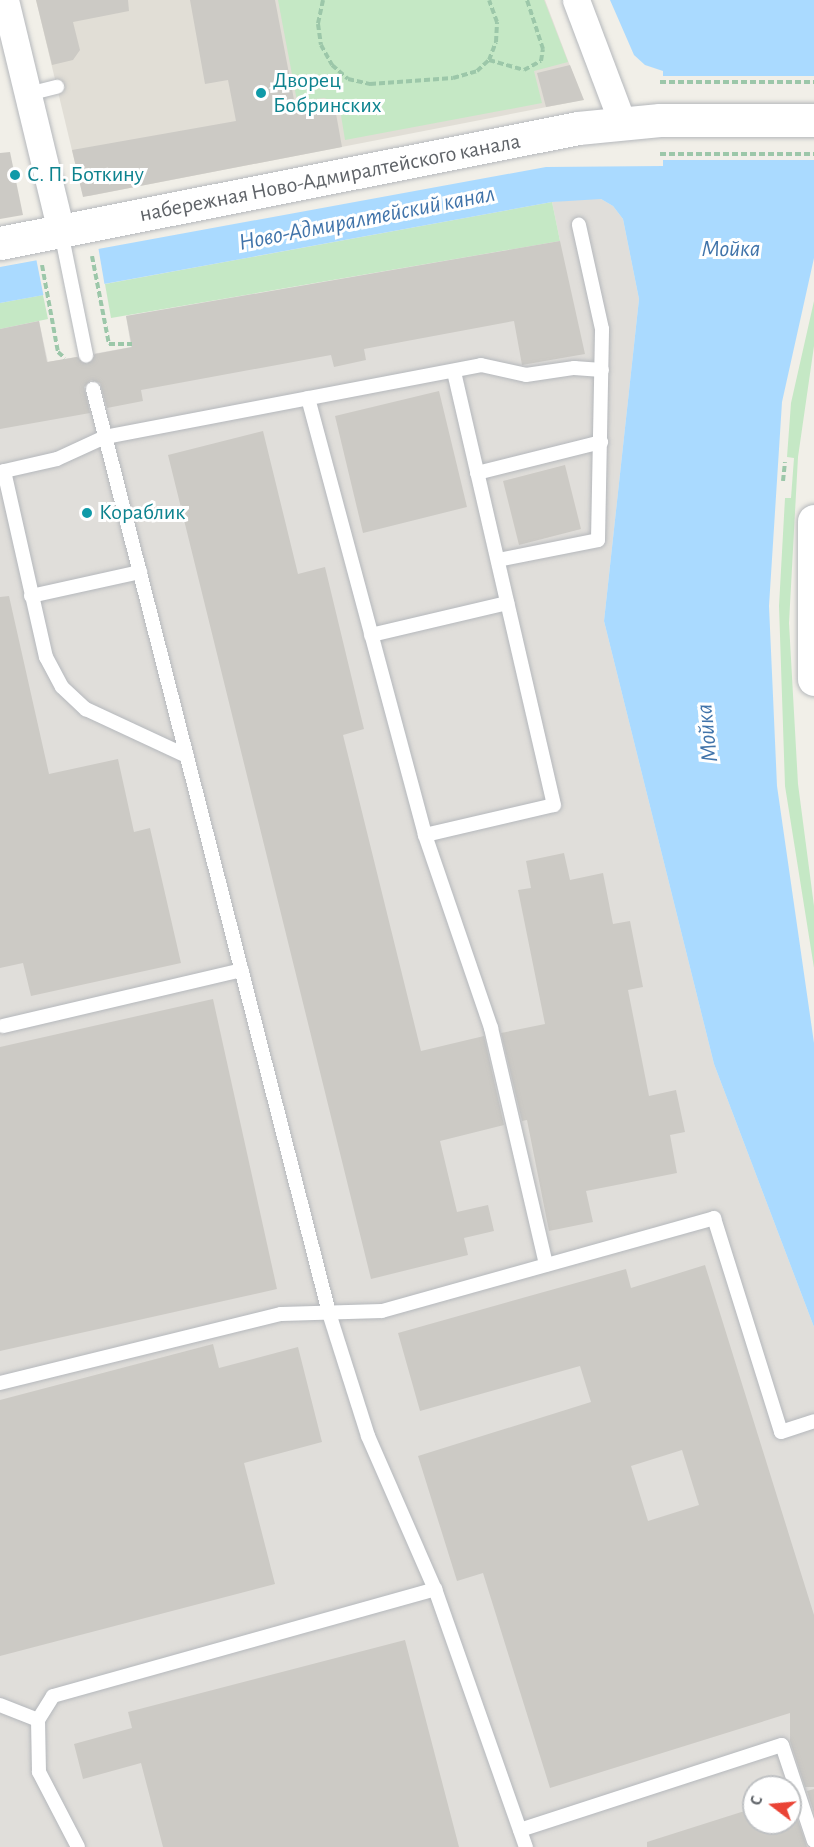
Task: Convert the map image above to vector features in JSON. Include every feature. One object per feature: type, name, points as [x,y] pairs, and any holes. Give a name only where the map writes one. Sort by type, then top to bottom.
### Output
[{"type":"main road","name":"набережная Ново-Адмиралтейского канала","points":[[0,243],[55,247],[622,122],[814,120]]},
{"type":"main road","points":[[814,521],[814,663]]},
{"type":"street","points":[[5,0],[8,45],[28,94],[55,247]]},
{"type":"street","points":[[576,0],[622,122]]},
{"type":"lane","points":[[28,94],[57,87]]},
{"type":"lane","points":[[498,560],[598,540],[602,329],[579,225]]},
{"type":"lane","points":[[55,247],[75,304],[86,355]]},
{"type":"lane","points":[[187,756],[86,709],[62,687],[46,657],[2,471],[57,459],[105,437],[481,365],[526,375],[574,368],[602,370]]},
{"type":"lane","points":[[425,835],[554,805],[454,371]]},
{"type":"lane","points":[[93,389],[329,1313],[368,1436],[435,1589],[526,1847]]},
{"type":"lane","points":[[308,398],[425,835],[491,1028],[546,1265]]},
{"type":"lane","points":[[477,473],[601,442]]},
{"type":"lane","points":[[32,596],[140,572]]},
{"type":"lane","points":[[371,635],[507,603]]},
{"type":"lane","points":[[3,1026],[242,970]]},
{"type":"lane","points":[[0,1383],[281,1314],[382,1311],[714,1218],[780,1432],[814,1421]]},
{"type":"lane","points":[[78,1847],[39,1772],[38,1720],[53,1696],[435,1589]]},
{"type":"lane","points":[[0,1705],[38,1720]]},
{"type":"lane","points":[[520,1830],[782,1745],[814,1841]]},
{"type":"path","points":[[323,0],[318,24],[321,45],[332,65],[348,79],[370,84],[453,78],[477,71],[489,60],[496,42],[497,22],[489,0]]},
{"type":"path","points":[[489,60],[524,70],[542,61],[543,49],[527,0]]},
{"type":"path","points":[[660,82],[814,82]]},
{"type":"path","points":[[660,154],[814,154]]},
{"type":"path","points":[[55,247],[50,308],[58,352],[66,359]]},
{"type":"path","points":[[91,247],[109,344],[132,344]]},
{"type":"path","points":[[783,481],[785,462]]},
{"type":"shaded area","points":[[36,0],[545,0],[583,100],[89,196],[82,192]]},
{"type":"shaded area","points":[[583,198],[601,199],[613,206],[623,219],[639,299],[604,621],[714,1064],[814,1327],[814,1847],[0,1847],[0,329],[39,321],[48,362],[131,347],[126,316],[560,241],[552,202]]},
{"type":"green space","points":[[278,0],[544,0],[568,62],[534,71],[542,103],[345,140],[340,109],[333,101],[324,98],[297,101]]},
{"type":"green space","points":[[552,202],[560,241],[111,318],[105,284]]},
{"type":"green space","points":[[43,295],[48,319],[0,329],[0,303]]},
{"type":"green space","points":[[814,301],[814,346],[798,457],[789,623],[798,784],[814,906],[814,968],[785,786],[779,606],[785,498],[791,498],[794,458],[787,457],[791,403]]},
{"type":"water","name":"Мойка","points":[[610,0],[814,0],[814,258],[782,402],[769,606],[777,786],[814,1043],[814,1327],[714,1064],[604,621],[639,299],[623,219],[613,206],[601,199],[552,202],[0,303],[0,267],[546,167],[663,166],[663,71],[645,65],[634,55]]},
{"type":"pier","points":[[660,76],[814,76],[814,160],[660,160]]},
{"type":"pier","points":[[98,246],[105,287],[44,298],[36,258]]},
{"type":"building","points":[[36,0],[128,0],[129,11],[73,22],[80,50],[73,60],[52,65]]},
{"type":"building","name":"Дворец Бобринских","points":[[190,0],[275,0],[295,105],[319,101],[335,108],[342,147],[83,197],[72,150],[236,121],[228,80],[205,84]]},
{"type":"building","points":[[570,65],[584,100],[546,107],[537,73]]},
{"type":"building","points":[[10,152],[23,215],[0,219],[0,153]]},
{"type":"building","points":[[560,241],[585,354],[522,365],[514,321],[364,349],[366,360],[334,367],[331,355],[141,390],[143,401],[107,408],[100,383],[91,380],[84,387],[90,413],[0,429],[0,329],[39,321],[47,362],[77,357],[87,364],[95,354],[132,347],[126,316]]},
{"type":"building","points":[[439,391],[467,507],[363,533],[335,416]]},
{"type":"building","points":[[263,431],[298,574],[325,567],[364,729],[343,735],[421,1051],[484,1036],[504,1125],[440,1141],[457,1212],[488,1205],[494,1231],[464,1238],[468,1255],[371,1279],[168,455]]},
{"type":"building","points":[[565,465],[581,529],[519,545],[503,481]]},
{"type":"building","points":[[9,596],[49,774],[118,759],[134,832],[150,828],[181,963],[31,996],[23,963],[0,968],[0,597]]},
{"type":"building","points":[[564,853],[570,880],[603,873],[613,924],[630,921],[643,987],[628,990],[649,1096],[676,1090],[685,1132],[670,1135],[677,1173],[586,1191],[593,1222],[549,1231],[527,1120],[522,1121],[501,1033],[545,1024],[518,890],[531,888],[526,861]]},
{"type":"building","points":[[213,999],[277,1289],[0,1351],[0,1047]]},
{"type":"building","points":[[705,1265],[814,1615],[814,1787],[805,1787],[790,1741],[790,1713],[550,1788],[483,1573],[457,1581],[418,1456],[591,1402],[580,1366],[420,1411],[398,1333],[626,1269],[631,1288]],"holes":[[[682,1450],[699,1505],[648,1521],[631,1466]]]},
{"type":"building","points":[[213,1344],[219,1368],[298,1347],[322,1442],[244,1463],[275,1584],[0,1656],[0,1400]]},
{"type":"building","points":[[405,1640],[459,1847],[163,1847],[141,1763],[83,1779],[74,1744],[132,1728],[128,1712]]},
{"type":"building","points":[[814,1789],[814,1813],[807,1791]]},
{"type":"building","points":[[742,1812],[742,1835],[802,1835],[802,1832],[807,1847],[647,1847],[647,1842]]},
{"type":"place","name":"Дворец Бобринских","points":[[261,93]]},
{"type":"place","name":"С. П. Боткину","points":[[15,175]]},
{"type":"place","name":"Кораблик","points":[[87,513]]},
{"type":"water label","name":"Ново-Адмиралтейский канал","points":[[367,219]]}]
